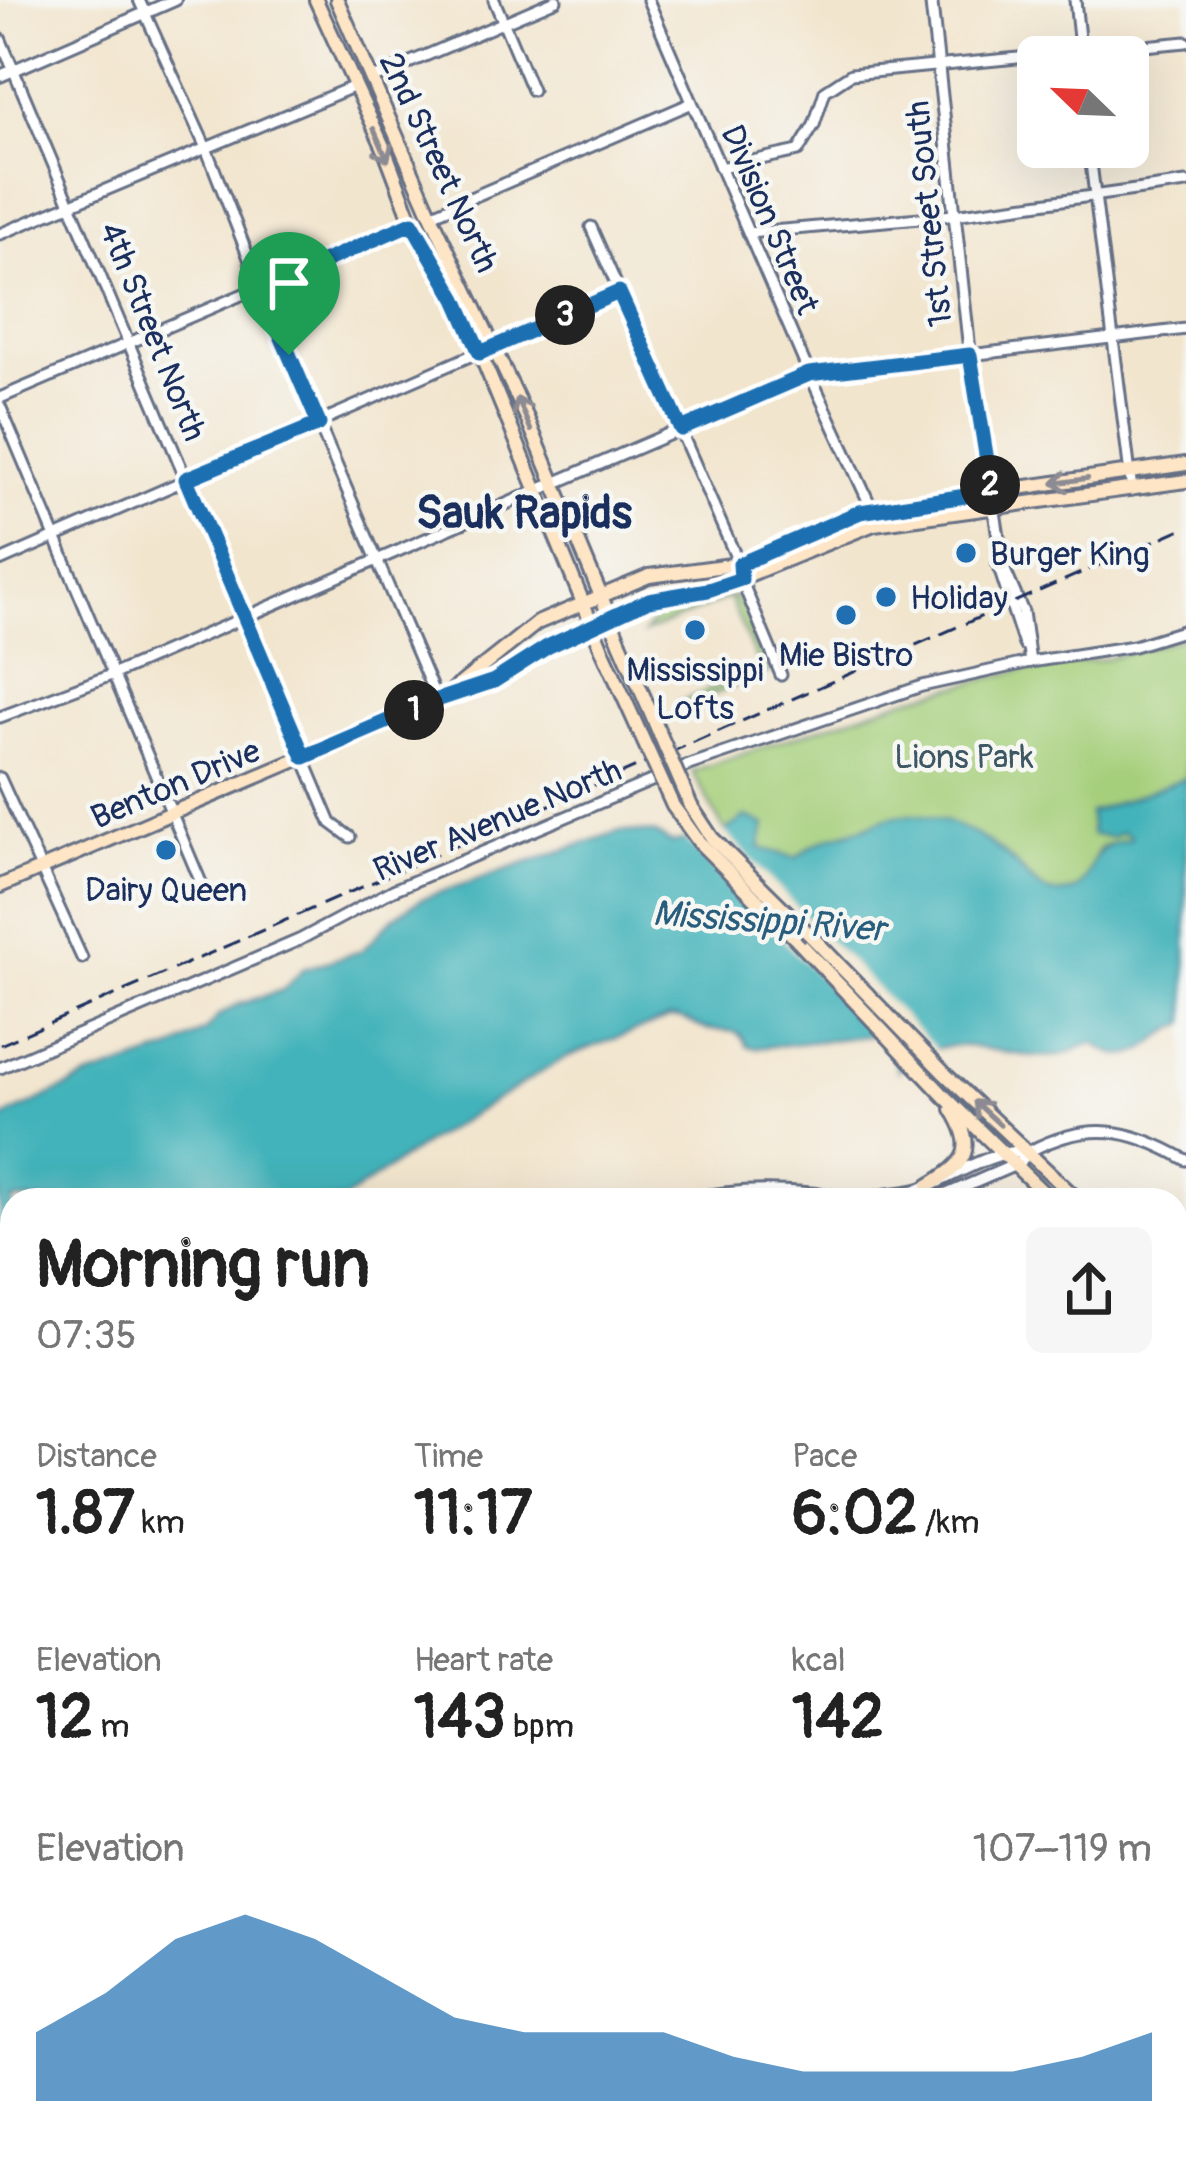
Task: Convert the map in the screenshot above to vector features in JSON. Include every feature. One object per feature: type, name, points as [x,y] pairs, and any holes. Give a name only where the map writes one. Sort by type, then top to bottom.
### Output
[{"type":"main road","points":[[316,0],[412,223],[456,299],[480,353],[581,604],[673,806],[700,842],[945,1097],[1040,1188]]},
{"type":"main road","name":"2nd Street North","points":[[337,0],[431,215],[495,346],[691,806],[712,838],[1066,1188]]},
{"type":"main road","name":"Benton Drive","points":[[437,700],[481,671],[527,628],[660,573],[740,564],[873,516],[1186,464]]},
{"type":"main road","name":"Benton Drive","points":[[993,499],[1132,490],[1186,481]]},
{"type":"main road","name":"Benton Drive","points":[[0,886],[437,700],[494,681],[547,647],[661,596],[708,590],[741,579],[873,516]]},
{"type":"main road","points":[[928,1186],[959,1164],[966,1152],[968,1141],[945,1097]]},
{"type":"street","points":[[139,0],[206,148],[261,289],[437,700]]},
{"type":"street","points":[[6,74],[176,0]]},
{"type":"street","points":[[494,0],[532,90]]},
{"type":"street","points":[[371,79],[556,0]]},
{"type":"street","name":"Division Street","points":[[648,0],[873,516]]},
{"type":"street","name":"1st Street South","points":[[931,0],[970,355],[1001,553],[998,564],[1023,612],[1030,662]]},
{"type":"street","points":[[1075,0],[1078,36]]},
{"type":"street","name":"4th Street North","points":[[0,38],[6,74],[73,203],[332,823],[350,837]]},
{"type":"street","points":[[1149,47],[1186,42]]},
{"type":"street","points":[[720,168],[798,151],[808,138],[825,91],[851,74],[1017,60]]},
{"type":"street","points":[[0,233],[355,86]]},
{"type":"street","points":[[431,215],[692,103]]},
{"type":"street","points":[[1091,168],[1132,490]]},
{"type":"street","points":[[748,233],[954,215],[1186,183]]},
{"type":"street","points":[[202,885],[0,402],[412,223]]},
{"type":"street","points":[[591,227],[740,564],[741,579],[781,675]]},
{"type":"street","points":[[0,562],[619,292]]},
{"type":"street","points":[[0,717],[114,674],[809,374],[1186,329]]},
{"type":"street","name":"River Avenue North","points":[[0,1069],[299,940],[393,890],[689,765],[922,686],[1134,646],[1186,630]]},
{"type":"street","points":[[0,778],[82,958]]},
{"type":"street","points":[[962,1188],[1017,1164],[1030,1151],[1062,1134],[1089,1130],[1116,1132],[1186,1160]]},
{"type":"street","points":[[921,1188],[1004,1150],[1030,1151]]},
{"type":"green space","points":[[733,596],[743,606],[769,672],[681,708],[678,703],[760,668],[729,597],[644,633],[671,609]]},
{"type":"green space","name":"Lions Park","points":[[1186,637],[1186,778],[1090,813],[1091,832],[1112,837],[1122,832],[1131,835],[1130,839],[1102,846],[1083,883],[1061,894],[1044,890],[979,837],[927,818],[872,824],[825,840],[796,858],[760,848],[734,828],[725,832],[692,771],[906,699],[1022,670],[1104,659]]},
{"type":"water","name":"Mississippi River","points":[[1186,778],[1186,1023],[1133,1055],[1109,1052],[1094,1043],[1064,1055],[1036,1056],[955,1046],[917,1056],[898,1071],[893,1053],[875,1035],[756,1048],[747,1046],[735,1032],[669,1018],[566,1057],[360,1188],[0,1188],[0,1121],[85,1079],[171,1050],[237,1005],[283,990],[303,969],[361,951],[394,917],[423,898],[620,831],[655,833],[671,843],[718,835],[746,817],[765,825],[760,848],[796,858],[824,840],[889,817],[911,815],[974,834],[1002,852],[1042,889],[1065,893],[1082,884],[1102,850],[1130,839],[1122,832],[1112,837],[1092,835],[1089,813]]},
{"type":"pier","points":[[721,827],[940,1053],[910,1068],[766,928],[682,835]]},
{"type":"railway","points":[[0,1045],[1186,527]]},
{"type":"place","name":"Burger King","points":[[966,553]]},
{"type":"place","name":"Holiday","points":[[886,597]]},
{"type":"place","name":"Mie Bistro","points":[[846,615]]},
{"type":"place","name":"Mississippi Lofts","points":[[695,630]]},
{"type":"place","name":"Dairy Queen","points":[[166,850]]},
{"type":"district","name":"Sauk Rapids","points":[[524,512]]},
{"type":"route","points":[[412,223],[456,299],[480,353],[619,292],[681,429],[809,374],[970,355],[992,492],[872,509],[844,518],[740,564],[741,579],[649,600],[547,647],[494,681],[304,757],[186,479],[319,424],[289,355],[261,289],[412,223]]}]
